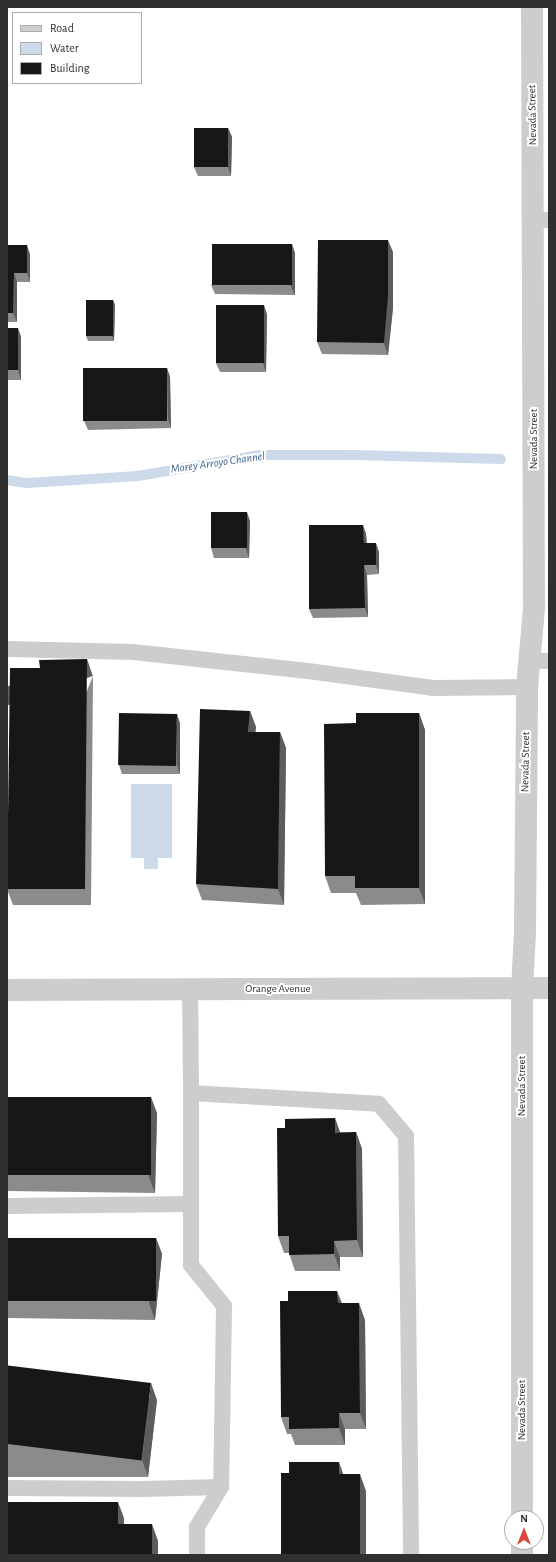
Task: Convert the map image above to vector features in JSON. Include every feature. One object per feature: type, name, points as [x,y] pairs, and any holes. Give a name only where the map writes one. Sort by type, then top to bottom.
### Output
[{"type":"street","name":"Nevada Street","points":[[522,1510],[522,988],[525,932],[527,687],[539,661],[534,609],[541,220],[532,7]]},
{"type":"street","name":"Orange Avenue","points":[[7,990],[549,988]]},
{"type":"lane","points":[[7,649],[133,652],[308,671],[433,688],[527,687]]},
{"type":"lane","points":[[190,989],[191,1265],[224,1306],[221,1487],[197,1527],[197,1555]]},
{"type":"lane","points":[[191,1093],[379,1104],[406,1136],[411,1555]]},
{"type":"lane","points":[[7,1206],[191,1204]]},
{"type":"lane","points":[[7,1488],[221,1487]]},
{"type":"water","points":[[131,784],[172,784],[172,858],[158,858],[158,869],[144,869],[144,858],[131,858]]},
{"type":"building","points":[[194,128],[228,128],[228,167],[194,167]]},
{"type":"building","points":[[318,240],[388,240],[388,295],[384,343],[317,342]]},
{"type":"building","points":[[212,244],[292,244],[292,285],[212,285]]},
{"type":"building","points":[[7,245],[27,245],[27,273],[14,273],[13,313],[7,313]]},
{"type":"building","points":[[86,300],[113,300],[113,336],[86,336]]},
{"type":"building","points":[[216,305],[264,305],[264,363],[216,363]]},
{"type":"building","points":[[7,328],[18,328],[18,370],[7,370]]},
{"type":"building","points":[[83,368],[167,368],[167,421],[83,421]]},
{"type":"building","points":[[211,512],[247,512],[247,548],[211,548]]},
{"type":"building","points":[[309,525],[363,525],[364,543],[376,543],[376,565],[364,565],[365,608],[309,609]]},
{"type":"building","points":[[87,659],[85,889],[7,889],[10,668],[40,668],[39,660]]},
{"type":"building","points":[[200,709],[250,711],[248,732],[280,732],[278,889],[196,884]]},
{"type":"building","points":[[119,713],[177,714],[176,766],[118,765]]},
{"type":"building","points":[[356,713],[419,713],[419,888],[355,888],[355,876],[325,876],[324,724],[356,723]]},
{"type":"building","points":[[7,1097],[151,1097],[151,1175],[7,1175]]},
{"type":"building","points":[[335,1118],[335,1133],[356,1132],[357,1240],[334,1241],[334,1254],[289,1255],[289,1236],[278,1236],[277,1128],[285,1128],[285,1119]]},
{"type":"building","points":[[7,1238],[156,1238],[156,1301],[7,1301]]},
{"type":"building","points":[[288,1291],[337,1291],[338,1303],[359,1303],[360,1413],[339,1413],[339,1428],[289,1429],[289,1417],[281,1417],[280,1301],[288,1301]]},
{"type":"building","points":[[8,1365],[151,1383],[141,1460],[7,1444]]},
{"type":"building","points":[[289,1462],[339,1462],[339,1474],[360,1474],[360,1555],[281,1555],[281,1473],[289,1473]]},
{"type":"building","points":[[7,1502],[118,1502],[118,1524],[152,1524],[152,1555],[7,1555]]},
{"type":"waterway","name":"Morey Arroyo Channel","points":[[7,480],[27,483],[138,476],[259,455],[355,455],[501,459]]}]
